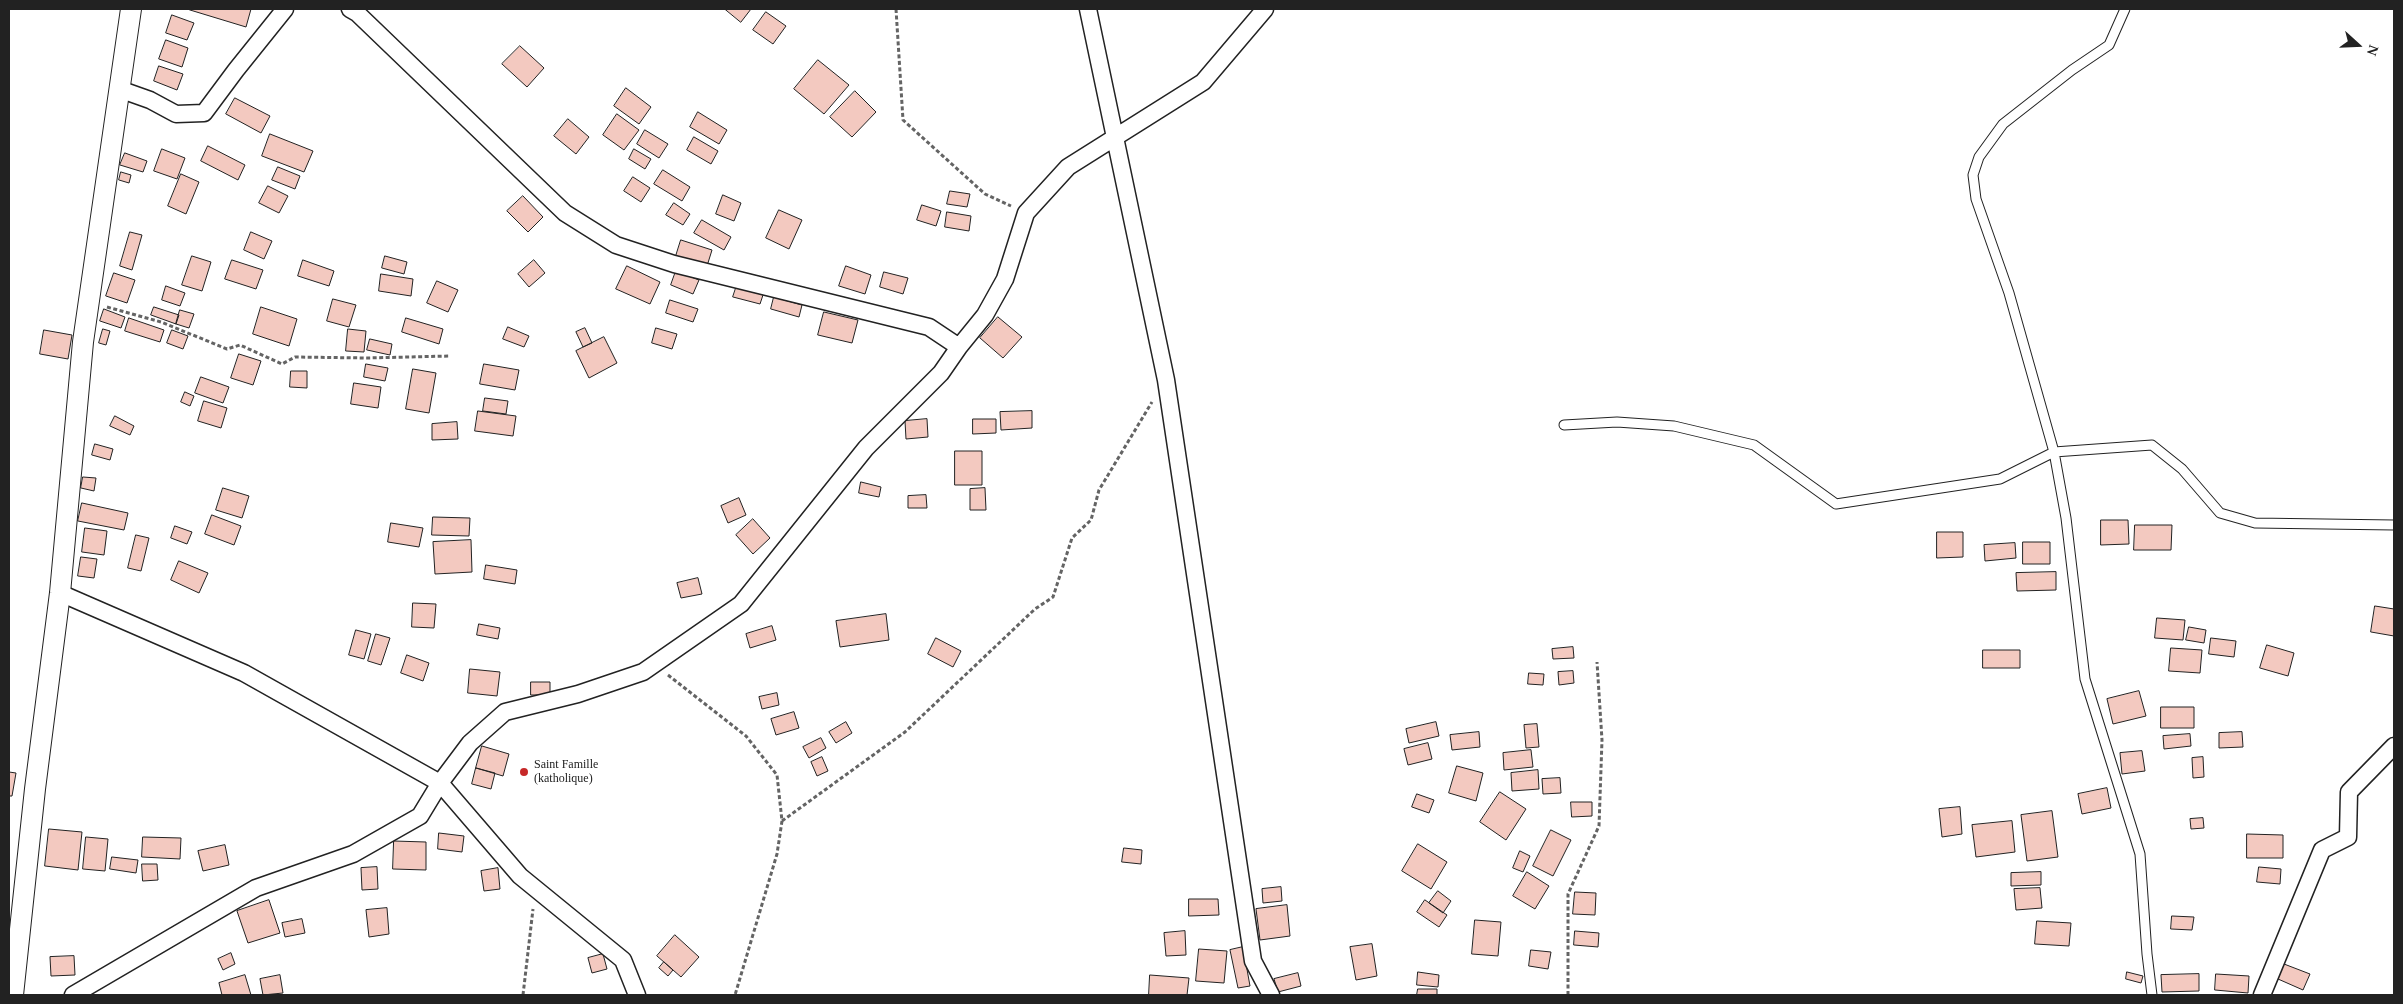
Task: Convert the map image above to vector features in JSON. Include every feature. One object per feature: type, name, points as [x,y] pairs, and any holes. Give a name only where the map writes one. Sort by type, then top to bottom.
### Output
[{"type":"street","points":[[13,995],[35,789],[60,593],[83,342],[131,9]]},
{"type":"street","points":[[119,89],[150,100],[176,114],[204,113],[286,9]]},
{"type":"street","points":[[350,9],[365,20],[564,213],[616,245],[674,264],[929,327],[959,347]]},
{"type":"street","points":[[1088,9],[1166,380],[1253,961],[1271,995]]},
{"type":"street","points":[[73,995],[256,888],[353,854],[420,816],[440,782],[470,743],[505,712],[578,694],[642,672],[741,604],[866,448],[941,373],[985,315],[1005,279],[1026,213],[1068,167],[1203,82],[1265,9]]},
{"type":"street","points":[[60,593],[244,673],[440,782],[520,876],[623,960],[636,995]]},
{"type":"street","points":[[2262,995],[2322,850],[2348,836],[2350,792],[2394,746]]},
{"type":"lane","points":[[2125,9],[2110,45],[2072,70],[2003,124],[1979,156],[1972,175],[1976,199],[2009,293],[2054,452],[2066,518],[2085,680],[2140,854],[2146,954],[2152,995]]},
{"type":"lane","points":[[1564,425],[1617,422],[1674,426],[1754,445],[1836,504],[2000,479],[2054,452],[2152,445],[2182,469],[2220,513],[2255,523],[2394,525]]},
{"type":"path","points":[[896,9],[904,120],[985,194],[1026,213]]},
{"type":"path","points":[[89,301],[161,322],[227,349],[240,345],[282,364],[295,357],[450,356]]},
{"type":"path","points":[[782,821],[905,732],[1035,609],[1053,597],[1072,538],[1091,520],[1099,490],[1166,380]]},
{"type":"path","points":[[1568,995],[1568,894],[1599,826],[1602,740],[1597,662]]},
{"type":"path","points":[[654,664],[746,736],[777,775],[782,821],[776,854],[735,995]]},
{"type":"path","points":[[523,995],[534,888]]},
{"type":"building","points":[[191,9],[251,9],[246,27]]},
{"type":"building","points":[[725,9],[751,9],[741,22]]},
{"type":"building","points":[[766,12],[786,26],[773,44],[753,30]]},
{"type":"building","points":[[172,15],[194,23],[187,40],[166,33]]},
{"type":"building","points":[[166,40],[188,48],[182,67],[159,59]]},
{"type":"building","points":[[520,46],[544,68],[527,87],[502,64]]},
{"type":"building","points":[[818,60],[849,85],[824,114],[794,89]]},
{"type":"building","points":[[159,66],[183,74],[177,90],[154,81]]},
{"type":"building","points":[[626,88],[651,107],[639,124],[614,106]]},
{"type":"building","points":[[855,91],[876,112],[852,137],[830,117]]},
{"type":"building","points":[[235,98],[270,116],[261,133],[226,114]]},
{"type":"building","points":[[698,112],[727,130],[719,144],[690,127]]},
{"type":"building","points":[[617,114],[639,130],[624,150],[603,135]]},
{"type":"building","points":[[568,119],[589,137],[576,154],[554,136]]},
{"type":"building","points":[[645,130],[668,144],[659,158],[637,144]]},
{"type":"building","points":[[270,134],[313,151],[304,172],[262,156]]},
{"type":"building","points":[[694,137],[718,151],[711,164],[687,150]]},
{"type":"building","points":[[208,146],[245,165],[238,180],[201,161]]},
{"type":"building","points":[[162,149],[185,158],[177,179],[154,171]]},
{"type":"building","points":[[634,149],[651,159],[645,169],[629,159]]},
{"type":"building","points":[[125,153],[147,161],[143,172],[120,165]]},
{"type":"building","points":[[278,167],[300,176],[295,189],[272,180]]},
{"type":"building","points":[[663,170],[690,187],[682,201],[654,184]]},
{"type":"building","points":[[121,172],[131,175],[129,183],[119,180]]},
{"type":"building","points":[[181,174],[199,182],[186,214],[168,206]]},
{"type":"building","points":[[633,177],[650,188],[641,202],[624,191]]},
{"type":"building","points":[[268,186],[288,196],[279,213],[259,203]]},
{"type":"building","points":[[950,191],[970,194],[967,207],[947,204]]},
{"type":"building","points":[[723,195],[741,203],[734,221],[716,214]]},
{"type":"building","points":[[523,196],[543,217],[528,232],[507,211]]},
{"type":"building","points":[[674,203],[690,214],[683,225],[666,215]]},
{"type":"building","points":[[922,205],[941,211],[936,226],[917,220]]},
{"type":"building","points":[[779,210],[802,220],[789,249],[766,238]]},
{"type":"building","points":[[947,212],[971,216],[969,231],[945,227]]},
{"type":"building","points":[[702,220],[731,237],[724,250],[694,233]]},
{"type":"building","points":[[130,232],[142,235],[132,270],[120,266]]},
{"type":"building","points":[[251,232],[272,241],[264,259],[244,250]]},
{"type":"building","points":[[681,240],[712,250],[707,266],[676,256]]},
{"type":"building","points":[[192,256],[211,262],[202,291],[182,285]]},
{"type":"building","points":[[385,256],[407,262],[404,274],[382,268]]},
{"type":"building","points":[[232,260],[263,270],[256,289],[225,279]]},
{"type":"building","points":[[303,260],[334,271],[329,286],[298,276]]},
{"type":"building","points":[[534,260],[545,273],[529,287],[518,274]]},
{"type":"building","points":[[627,266],[660,282],[650,304],[616,289]]},
{"type":"building","points":[[846,266],[871,275],[865,294],[839,286]]},
{"type":"building","points":[[676,271],[699,280],[693,294],[671,285]]},
{"type":"building","points":[[884,272],[908,278],[903,294],[880,287]]},
{"type":"building","points":[[114,273],[135,280],[127,303],[106,296]]},
{"type":"building","points":[[381,274],[413,279],[411,296],[379,291]]},
{"type":"building","points":[[437,281],[458,290],[448,312],[427,303]]},
{"type":"building","points":[[737,285],[764,292],[760,304],[733,297]]},
{"type":"building","points":[[166,286],[185,293],[180,306],[162,300]]},
{"type":"building","points":[[774,297],[802,305],[799,317],[771,309]]},
{"type":"building","points":[[333,299],[356,305],[349,327],[327,321]]},
{"type":"building","points":[[670,300],[698,309],[693,322],[666,313]]},
{"type":"building","points":[[154,307],[179,315],[176,324],[151,315]]},
{"type":"building","points":[[261,307],[297,319],[289,346],[253,334]]},
{"type":"building","points":[[104,309],[125,317],[121,328],[100,321]]},
{"type":"building","points":[[180,310],[194,314],[189,328],[176,324]]},
{"type":"building","points":[[824,312],[858,320],[852,343],[818,335]]},
{"type":"building","points":[[998,317],[1022,337],[1003,358],[980,338]]},
{"type":"building","points":[[129,318],[164,330],[160,342],[125,331]]},
{"type":"building","points":[[406,318],[443,329],[439,344],[402,332]]},
{"type":"building","points":[[508,327],[529,336],[524,347],[503,339]]},
{"type":"building","points":[[585,328],[592,343],[583,347],[576,332]]},
{"type":"building","points":[[656,328],[677,334],[672,349],[652,343]]},
{"type":"building","points":[[103,329],[110,331],[106,345],[99,343]]},
{"type":"building","points":[[348,329],[366,331],[364,352],[346,351]]},
{"type":"building","points":[[44,330],[72,335],[68,359],[40,354]]},
{"type":"building","points":[[172,330],[188,336],[183,349],[167,343]]},
{"type":"building","points":[[604,337],[617,363],[589,378],[576,351]]},
{"type":"building","points":[[370,339],[392,344],[390,355],[367,350]]},
{"type":"building","points":[[239,354],[261,361],[253,385],[231,378]]},
{"type":"building","points":[[366,364],[388,368],[385,381],[364,377]]},
{"type":"building","points":[[484,364],[519,370],[515,390],[480,384]]},
{"type":"building","points":[[413,369],[436,373],[429,413],[406,409]]},
{"type":"building","points":[[291,371],[307,371],[307,388],[290,387]]},
{"type":"building","points":[[201,377],[229,387],[223,403],[195,393]]},
{"type":"building","points":[[354,383],[381,387],[378,408],[351,404]]},
{"type":"building","points":[[185,392],[194,396],[190,406],[181,402]]},
{"type":"building","points":[[485,398],[508,401],[506,414],[483,411]]},
{"type":"building","points":[[204,401],[227,408],[221,428],[198,421]]},
{"type":"building","points":[[478,411],[516,416],[513,436],[475,431]]},
{"type":"building","points":[[1032,411],[1032,428],[1001,430],[1000,412]]},
{"type":"building","points":[[115,416],[134,426],[130,435],[110,426]]},
{"type":"building","points":[[927,419],[928,437],[906,439],[905,421]]},
{"type":"building","points":[[973,419],[996,419],[996,433],[973,434]]},
{"type":"building","points":[[457,422],[458,439],[432,440],[432,424]]},
{"type":"building","points":[[95,444],[113,449],[110,460],[92,455]]},
{"type":"building","points":[[955,451],[982,451],[982,485],[955,485]]},
{"type":"building","points":[[83,477],[96,478],[94,491],[81,488]]},
{"type":"building","points":[[861,482],[881,487],[879,497],[859,493]]},
{"type":"building","points":[[223,488],[249,496],[242,518],[216,510]]},
{"type":"building","points":[[985,488],[986,510],[970,510],[970,489]]},
{"type":"building","points":[[926,495],[927,508],[908,508],[908,496]]},
{"type":"building","points":[[739,498],[746,515],[728,523],[721,506]]},
{"type":"building","points":[[82,503],[128,513],[124,530],[78,521]]},
{"type":"building","points":[[212,515],[241,526],[234,545],[205,534]]},
{"type":"building","points":[[433,517],[470,518],[469,536],[432,535]]},
{"type":"building","points":[[753,519],[770,538],[753,554],[736,535]]},
{"type":"building","points":[[2101,520],[2128,520],[2129,544],[2101,545]]},
{"type":"building","points":[[391,523],[423,528],[419,547],[388,542]]},
{"type":"building","points":[[2135,525],[2172,525],[2171,550],[2134,550]]},
{"type":"building","points":[[175,526],[192,532],[187,544],[171,538]]},
{"type":"building","points":[[85,528],[107,531],[104,555],[82,552]]},
{"type":"building","points":[[1937,532],[1963,532],[1963,557],[1937,558]]},
{"type":"building","points":[[136,535],[149,538],[141,571],[128,568]]},
{"type":"building","points":[[471,540],[472,572],[435,574],[433,542]]},
{"type":"building","points":[[2023,542],[2050,542],[2050,564],[2023,564]]},
{"type":"building","points":[[2015,543],[2016,558],[1985,561],[1984,545]]},
{"type":"building","points":[[81,557],[97,559],[94,578],[78,576]]},
{"type":"building","points":[[179,561],[208,573],[199,593],[171,580]]},
{"type":"building","points":[[486,565],[517,570],[515,584],[484,579]]},
{"type":"building","points":[[2056,572],[2056,590],[2017,591],[2016,573]]},
{"type":"building","points":[[698,578],[702,594],[681,598],[677,583]]},
{"type":"building","points":[[413,603],[436,604],[434,628],[412,627]]},
{"type":"building","points":[[2375,606],[2394,609],[2394,636],[2371,632]]},
{"type":"building","points":[[886,614],[889,640],[840,647],[836,621]]},
{"type":"building","points":[[2157,618],[2185,620],[2183,640],[2155,638]]},
{"type":"building","points":[[479,624],[500,628],[498,639],[477,635]]},
{"type":"building","points":[[772,626],[776,640],[750,648],[746,634]]},
{"type":"building","points":[[2189,627],[2206,630],[2204,643],[2186,640]]},
{"type":"building","points":[[356,630],[371,634],[364,659],[349,655]]},
{"type":"building","points":[[376,634],[390,638],[381,665],[368,661]]},
{"type":"building","points":[[936,638],[961,651],[953,667],[928,654]]},
{"type":"building","points":[[2211,638],[2236,641],[2234,657],[2209,654]]},
{"type":"building","points":[[2267,645],[2294,653],[2288,676],[2260,668]]},
{"type":"building","points":[[1573,647],[1574,658],[1553,659],[1552,649]]},
{"type":"building","points":[[2171,648],[2202,650],[2200,673],[2169,671]]},
{"type":"building","points":[[1983,650],[2020,650],[2020,668],[1983,668]]},
{"type":"building","points":[[407,655],[429,663],[423,681],[401,673]]},
{"type":"building","points":[[470,669],[500,672],[497,696],[468,693]]},
{"type":"building","points":[[1573,671],[1574,683],[1559,685],[1558,672]]},
{"type":"building","points":[[1529,673],[1544,674],[1543,685],[1528,684]]},
{"type":"building","points":[[531,682],[550,682],[550,695],[531,695]]},
{"type":"building","points":[[2139,691],[2146,716],[2113,724],[2107,699]]},
{"type":"building","points":[[777,693],[779,705],[762,709],[759,697]]},
{"type":"building","points":[[2161,707],[2194,707],[2194,728],[2161,728]]},
{"type":"building","points":[[794,712],[799,728],[776,735],[771,719]]},
{"type":"building","points":[[846,722],[852,733],[836,743],[829,732]]},
{"type":"building","points":[[1436,722],[1439,736],[1409,743],[1406,729]]},
{"type":"building","points":[[1537,724],[1539,747],[1526,748],[1524,725]]},
{"type":"building","points":[[1479,732],[1480,747],[1452,750],[1450,735]]},
{"type":"building","points":[[2242,732],[2243,747],[2219,748],[2219,733]]},
{"type":"building","points":[[2190,734],[2191,746],[2164,749],[2163,736]]},
{"type":"building","points":[[821,738],[826,748],[809,758],[803,747]]},
{"type":"building","points":[[1428,743],[1432,759],[1408,765],[1404,749]]},
{"type":"building","points":[[482,746],[509,754],[503,776],[476,768]]},
{"type":"building","points":[[1531,750],[1533,767],[1504,770],[1503,753]]},
{"type":"building","points":[[2142,751],[2145,771],[2122,774],[2120,753]]},
{"type":"building","points":[[822,757],[828,771],[817,776],[811,762]]},
{"type":"building","points":[[2203,757],[2204,777],[2193,778],[2192,758]]},
{"type":"building","points":[[1457,766],[1483,773],[1476,801],[1449,793]]},
{"type":"building","points":[[476,768],[495,773],[491,789],[472,784]]},
{"type":"building","points":[[1538,770],[1539,789],[1512,791],[1511,773]]},
{"type":"building","points":[[9,772],[16,773],[12,796],[9,796]]},
{"type":"building","points":[[1560,778],[1561,793],[1543,794],[1542,779]]},
{"type":"building","points":[[2107,788],[2111,808],[2082,814],[2078,794]]},
{"type":"building","points":[[1500,792],[1526,809],[1506,840],[1480,822]]},
{"type":"building","points":[[1417,794],[1434,800],[1429,813],[1412,807]]},
{"type":"building","points":[[1571,802],[1592,802],[1592,816],[1572,817]]},
{"type":"building","points":[[1960,807],[1962,834],[1942,837],[1939,809]]},
{"type":"building","points":[[2052,811],[2058,857],[2027,861],[2021,815]]},
{"type":"building","points":[[2203,818],[2204,828],[2191,829],[2190,819]]},
{"type":"building","points":[[2012,821],[2015,852],[1976,857],[1972,825]]},
{"type":"building","points":[[49,829],[82,832],[78,870],[45,866]]},
{"type":"building","points":[[1551,830],[1571,840],[1553,876],[1533,866]]},
{"type":"building","points":[[439,833],[464,836],[462,852],[438,849]]},
{"type":"building","points":[[2247,834],[2283,835],[2283,858],[2247,858]]},
{"type":"building","points":[[86,837],[108,839],[105,871],[83,869]]},
{"type":"building","points":[[143,837],[181,838],[180,859],[142,857]]},
{"type":"building","points":[[394,841],[426,842],[426,870],[393,869]]},
{"type":"building","points":[[1418,844],[1447,862],[1431,889],[1402,871]]},
{"type":"building","points":[[225,845],[229,865],[203,871],[198,851]]},
{"type":"building","points":[[1124,848],[1142,850],[1141,864],[1122,862]]},
{"type":"building","points":[[1520,851],[1530,856],[1523,872],[1513,868]]},
{"type":"building","points":[[112,857],[138,860],[136,873],[110,869]]},
{"type":"building","points":[[142,864],[157,864],[158,880],[143,881]]},
{"type":"building","points":[[377,867],[378,889],[362,890],[361,868]]},
{"type":"building","points":[[2259,867],[2281,869],[2280,884],[2257,882]]},
{"type":"building","points":[[498,868],[500,889],[484,891],[481,871]]},
{"type":"building","points":[[1527,872],[1549,886],[1535,909],[1513,896]]},
{"type":"building","points":[[2041,872],[2041,885],[2011,886],[2011,873]]},
{"type":"building","points":[[1281,887],[1282,901],[1263,903],[1262,889]]},
{"type":"building","points":[[2040,888],[2042,908],[2016,910],[2014,889]]},
{"type":"building","points":[[1438,891],[1451,901],[1443,913],[1429,903]]},
{"type":"building","points":[[1575,892],[1596,893],[1595,915],[1573,914]]},
{"type":"building","points":[[1189,899],[1218,899],[1219,915],[1189,916]]},
{"type":"building","points":[[269,900],[280,933],[248,943],[237,911]]},
{"type":"building","points":[[1425,900],[1447,915],[1439,927],[1417,912]]},
{"type":"building","points":[[1287,905],[1290,936],[1260,940],[1256,909]]},
{"type":"building","points":[[387,908],[389,934],[369,937],[366,910]]},
{"type":"building","points":[[2172,916],[2194,917],[2192,930],[2171,929]]},
{"type":"building","points":[[302,919],[305,933],[285,937],[282,923]]},
{"type":"building","points":[[1475,920],[1501,922],[1498,956],[1472,954]]},
{"type":"building","points":[[2037,921],[2071,923],[2069,946],[2035,944]]},
{"type":"building","points":[[1185,931],[1186,955],[1166,956],[1164,933]]},
{"type":"building","points":[[1575,931],[1599,933],[1598,947],[1574,945]]},
{"type":"building","points":[[675,935],[699,957],[681,977],[657,956]]},
{"type":"building","points":[[1372,944],[1377,976],[1356,980],[1350,947]]},
{"type":"building","points":[[1243,947],[1250,986],[1238,988],[1230,950]]},
{"type":"building","points":[[1199,949],[1227,951],[1224,983],[1196,981]]},
{"type":"building","points":[[1531,950],[1551,952],[1548,969],[1529,966]]},
{"type":"building","points":[[231,953],[235,964],[223,970],[218,959]]},
{"type":"building","points":[[603,954],[607,969],[592,973],[588,958]]},
{"type":"building","points":[[74,956],[75,975],[51,976],[50,957]]},
{"type":"building","points":[[664,962],[673,970],[668,976],[659,968]]},
{"type":"building","points":[[2284,964],[2310,974],[2303,990],[2278,979]]},
{"type":"building","points":[[1418,972],[1439,975],[1438,987],[1417,985]]},
{"type":"building","points":[[2127,972],[2143,976],[2141,983],[2126,979]]},
{"type":"building","points":[[1298,973],[1301,986],[1278,992],[1274,979]]},
{"type":"building","points":[[2199,974],[2199,991],[2162,992],[2161,975]]},
{"type":"building","points":[[2216,974],[2249,976],[2248,993],[2215,990]]},
{"type":"building","points":[[245,975],[251,995],[222,995],[219,983]]},
{"type":"building","points":[[280,975],[283,993],[263,995],[260,979]]},
{"type":"building","points":[[1150,975],[1189,978],[1187,995],[1149,995]]},
{"type":"building","points":[[1418,989],[1437,989],[1437,995],[1417,995]]},
{"type":"place","name":"Saint Famille (katholique)","points":[[524,772]]}]
